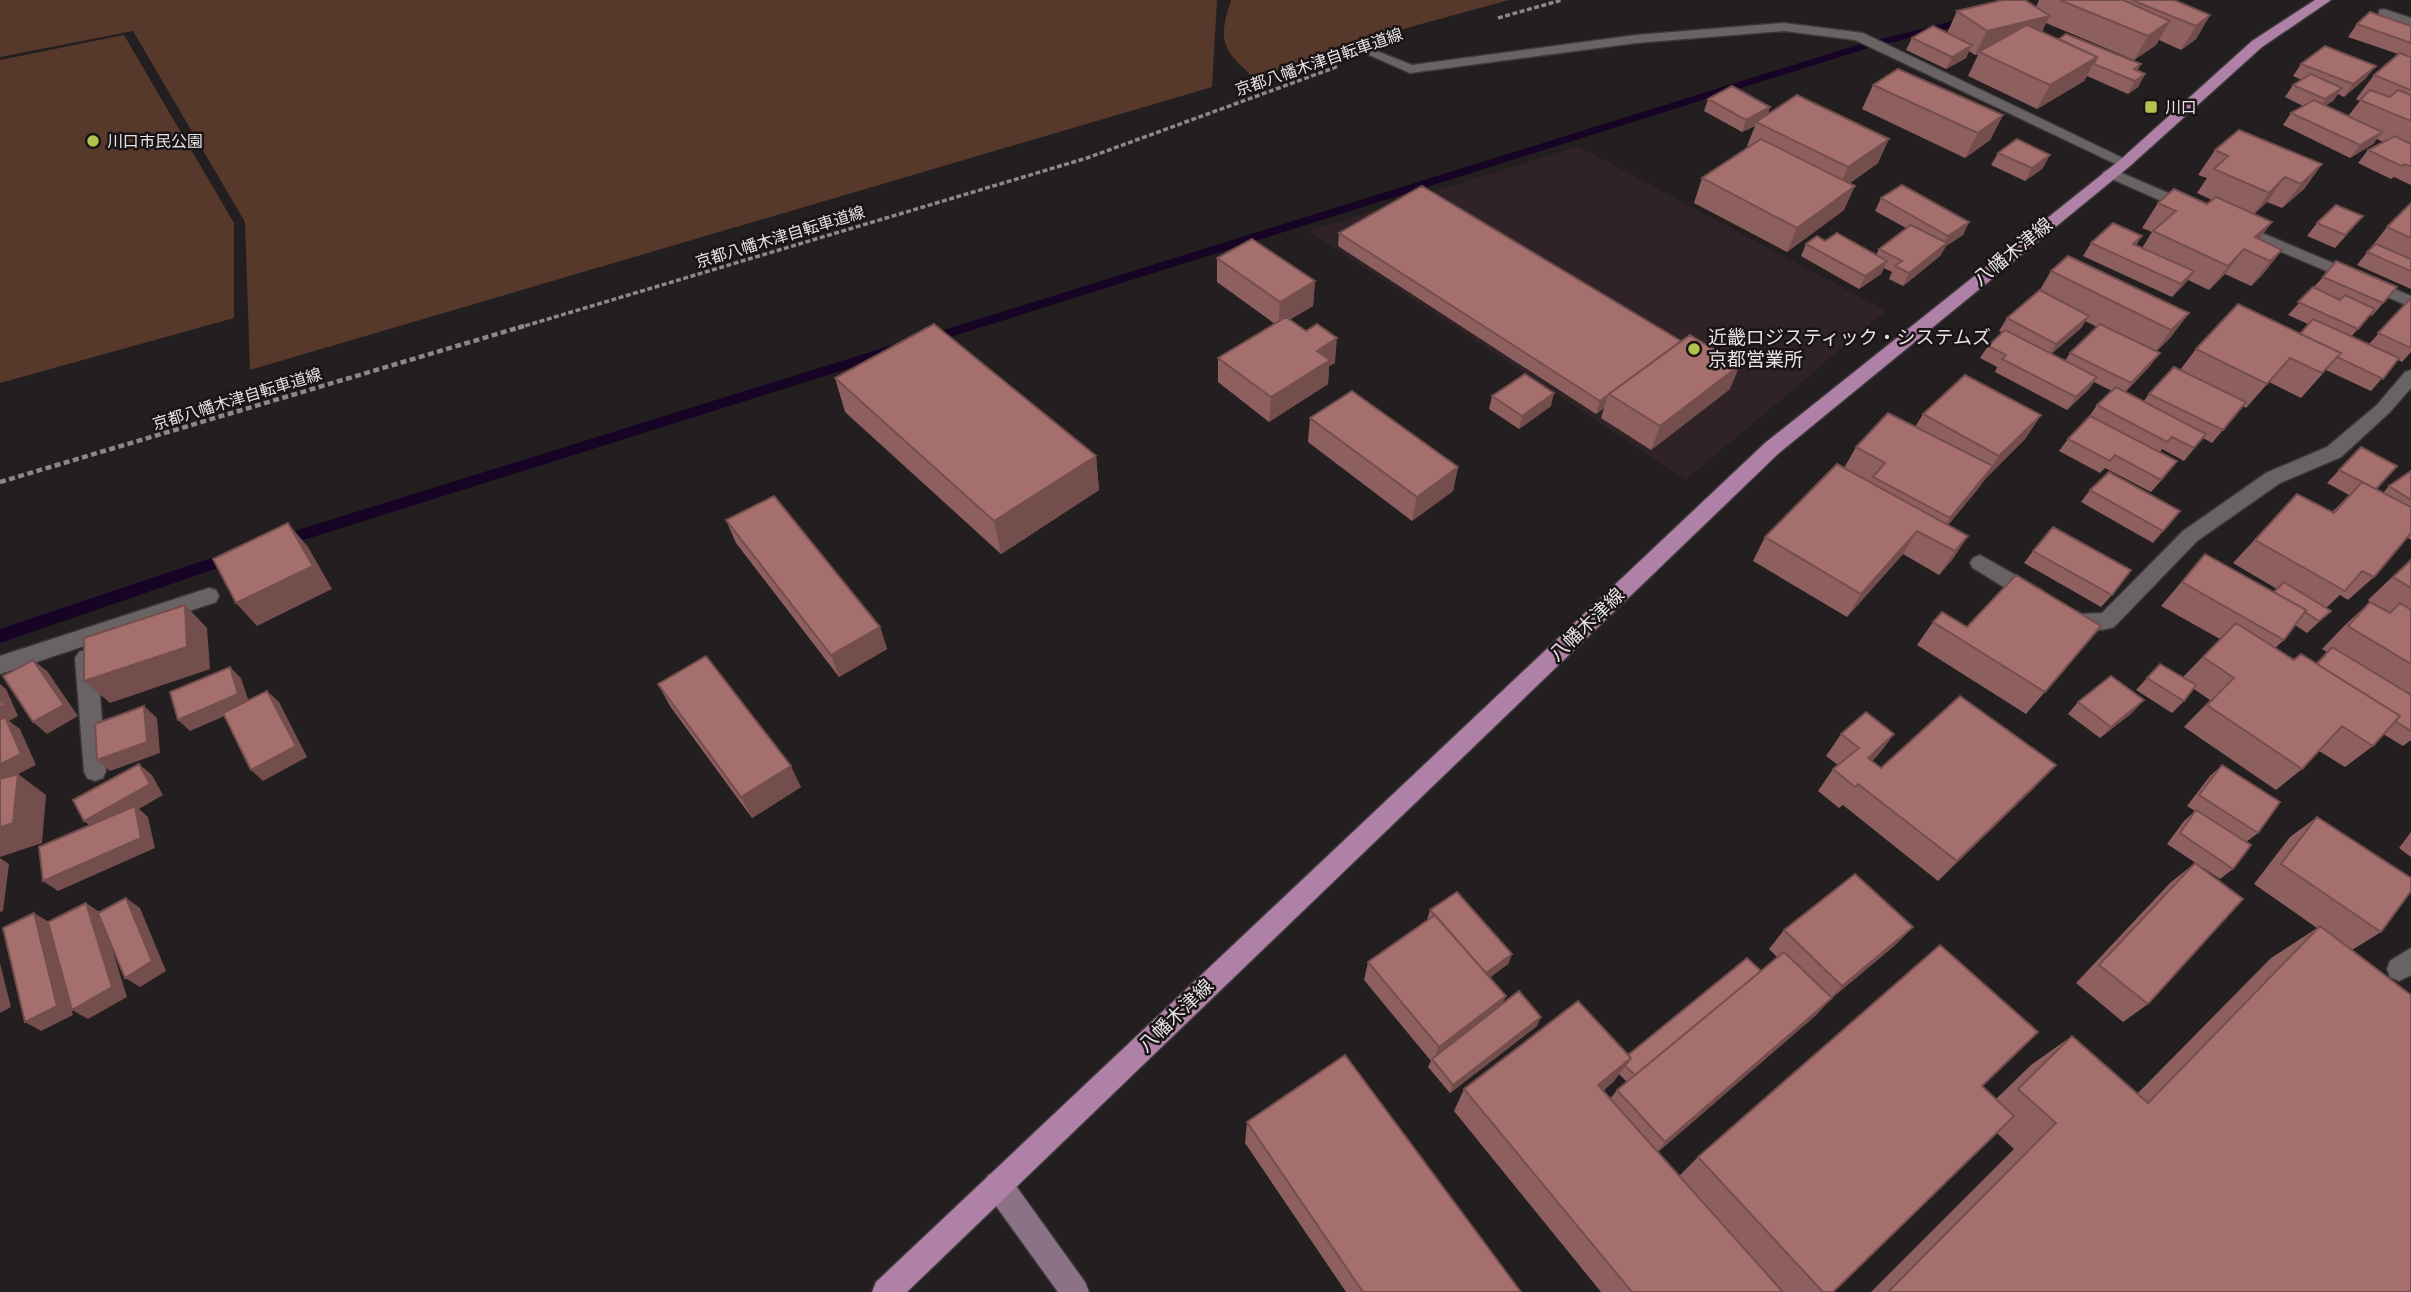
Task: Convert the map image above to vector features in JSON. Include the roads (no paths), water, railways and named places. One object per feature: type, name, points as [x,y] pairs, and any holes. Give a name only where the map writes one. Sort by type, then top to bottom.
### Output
[{"type":"main road","name":"八幡木津線","points":[[886,1292],[1772,448],[2118,168],[2257,44],[2324,0]]},
{"type":"street","points":[[2384,13],[2411,23]]},
{"type":"street","points":[[1374,54],[1410,69],[1636,39],[1784,27],[1828,30],[1858,36],[2215,218],[2411,302]]},
{"type":"street","points":[[1980,563],[2079,622],[2107,621],[2190,536],[2273,478],[2334,452],[2383,409],[2411,376]]},
{"type":"street","points":[[0,665],[209,596]]},
{"type":"street","points":[[84,637],[95,771]]},
{"type":"street","points":[[998,1185],[1074,1292]]},
{"type":"waterway","points":[[923,341],[1861,47],[1974,19]]},
{"type":"waterway","points":[[278,542],[896,349]]},
{"type":"waterway","points":[[0,636],[238,555]]},
{"type":"place","name":"川口","points":[[2151,107]]},
{"type":"place","name":"川口市民公園","points":[[93,141]]},
{"type":"place","name":"近畿ロジスティック・システムズ 京都営業所","points":[[1694,349]]}]
